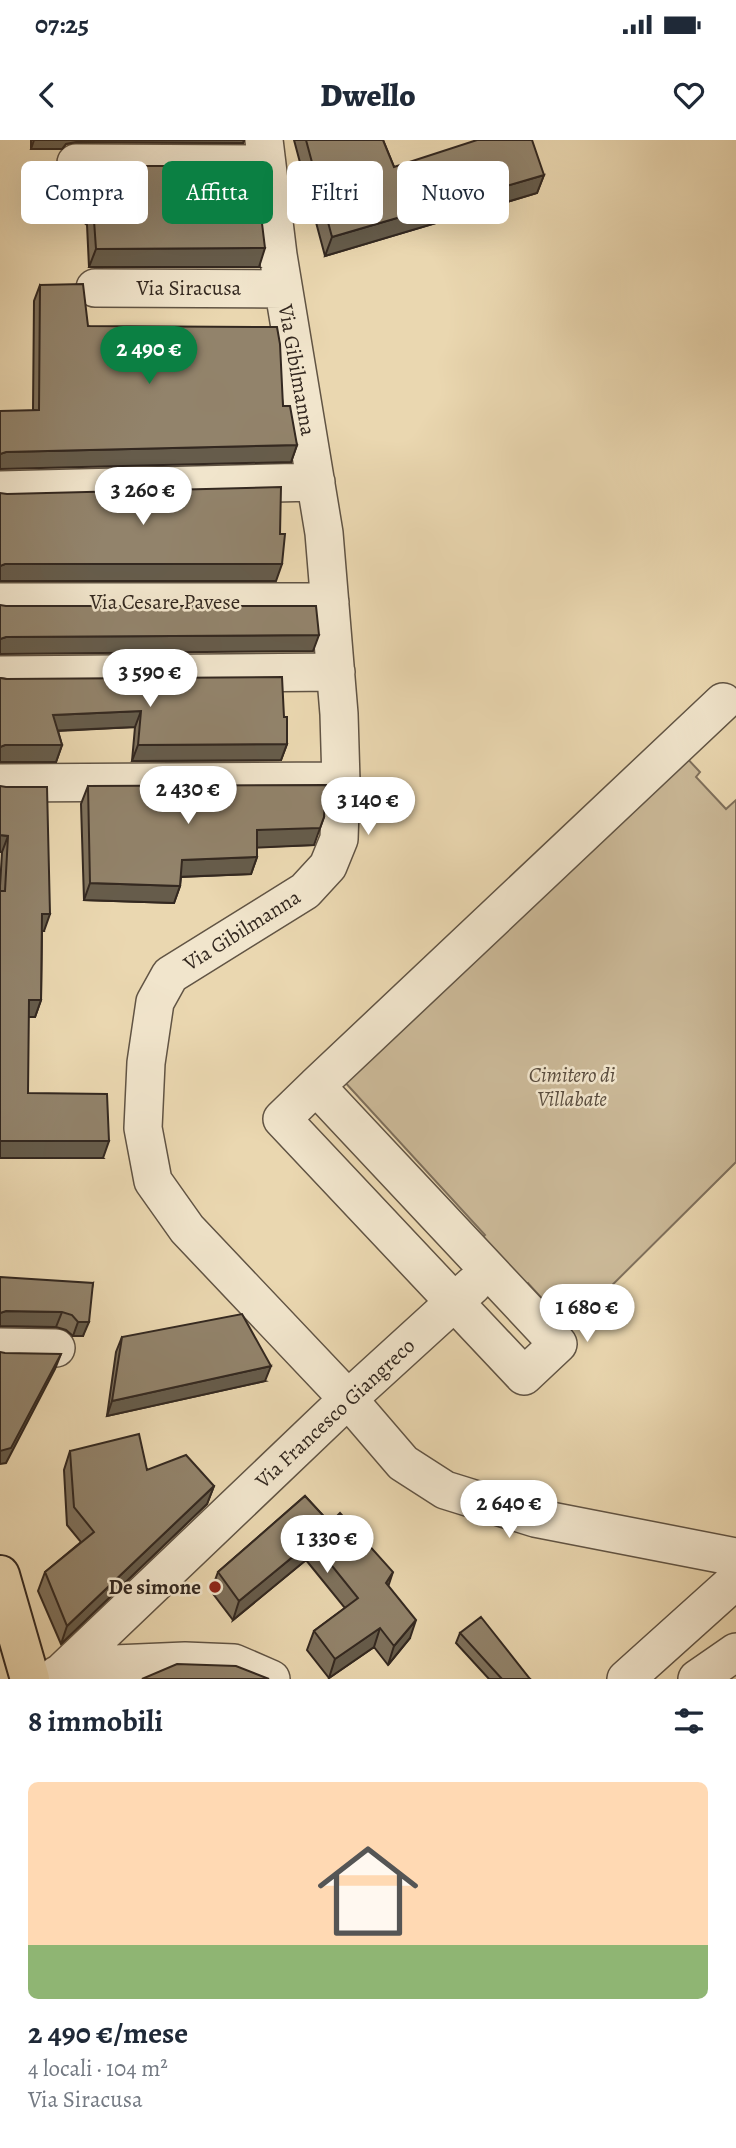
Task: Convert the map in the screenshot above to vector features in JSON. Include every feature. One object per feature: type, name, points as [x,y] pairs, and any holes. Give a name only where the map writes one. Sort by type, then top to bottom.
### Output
[{"type":"main road","points":[[0,1575],[47,1677]]},
{"type":"street","points":[[110,161],[265,152]]},
{"type":"street","name":"Via Gibilmanna","points":[[265,152],[283,289],[324,533],[336,672],[341,781],[339,839],[328,866],[305,891],[170,975],[155,1002],[146,1063],[143,1128],[153,1181],[187,1229],[348,1399],[403,1463],[445,1490],[535,1518],[736,1557]]},
{"type":"street","name":"Via Siracusa","points":[[95,288],[283,289]]},
{"type":"street","points":[[0,490],[316,481]]},
{"type":"street","name":"Via Cesare Pavese","points":[[0,602],[330,602]]},
{"type":"street","points":[[0,675],[336,672]]},
{"type":"street","points":[[316,1086],[558,1344],[524,1376],[282,1119],[316,1086],[723,702]]},
{"type":"street","points":[[0,783],[341,781]]},
{"type":"street","name":"Via Francesco Giangreco","points":[[47,1677],[489,1270]]},
{"type":"street","points":[[0,1347],[56,1348]]},
{"type":"street","points":[[626,1679],[736,1580]]},
{"type":"street","points":[[697,1679],[736,1652]]},
{"type":"street","points":[[47,1677],[117,1671],[185,1661],[234,1663],[271,1679]]},
{"type":"green space","name":"Cimitero di Villabate","points":[[683,754],[700,772],[696,777],[726,809],[736,800],[736,1162],[569,1328],[528,1283],[517,1292],[475,1245],[485,1235],[342,1079]]},
{"type":"building","points":[[306,140],[383,140],[394,167],[397,166],[397,218],[383,222],[383,161],[312,161]]},
{"type":"building","points":[[477,140],[532,140],[544,175],[509,185],[509,161],[412,161]]},
{"type":"building","points":[[148,166],[162,166],[162,224],[262,224],[265,248],[96,249],[94,224],[148,224]]},
{"type":"building","points":[[329,224],[376,224],[332,237]]},
{"type":"building","points":[[83,284],[88,326],[277,327],[283,406],[290,406],[297,445],[0,454],[0,411],[39,410],[40,285]]},
{"type":"building","points":[[281,487],[280,534],[285,534],[282,564],[0,566],[0,493]]},
{"type":"building","points":[[0,605],[316,606],[319,635],[0,639]]},
{"type":"building","points":[[282,677],[287,744],[138,745],[141,711],[53,715],[62,745],[0,747],[0,678]]},
{"type":"building","points":[[326,785],[324,817],[320,828],[257,830],[257,857],[182,860],[180,886],[90,883],[88,786]]},
{"type":"building","points":[[0,786],[47,787],[50,914],[42,914],[41,1000],[29,1000],[28,1093],[107,1094],[109,1141],[0,1141],[0,891],[5,891],[8,836],[0,835]]},
{"type":"building","points":[[0,1277],[93,1283],[89,1322],[78,1322],[72,1315],[62,1312],[0,1313]]},
{"type":"building","points":[[242,1314],[271,1366],[112,1401],[122,1337]]},
{"type":"building","points":[[0,1352],[61,1354],[11,1448],[0,1451]]},
{"type":"building","points":[[139,1434],[147,1470],[186,1455],[214,1486],[67,1626],[45,1572],[94,1532],[74,1507],[70,1451]]},
{"type":"building","points":[[305,1496],[330,1523],[340,1513],[393,1572],[386,1583],[416,1620],[394,1646],[380,1628],[335,1659],[314,1631],[358,1598],[312,1541],[239,1601],[218,1572]]},
{"type":"building","points":[[481,1617],[530,1679],[502,1679],[460,1633]]},
{"type":"building","points":[[177,1664],[236,1666],[269,1679],[142,1679]]},
{"type":"place","name":"De simone","points":[[215,1587]]}]
